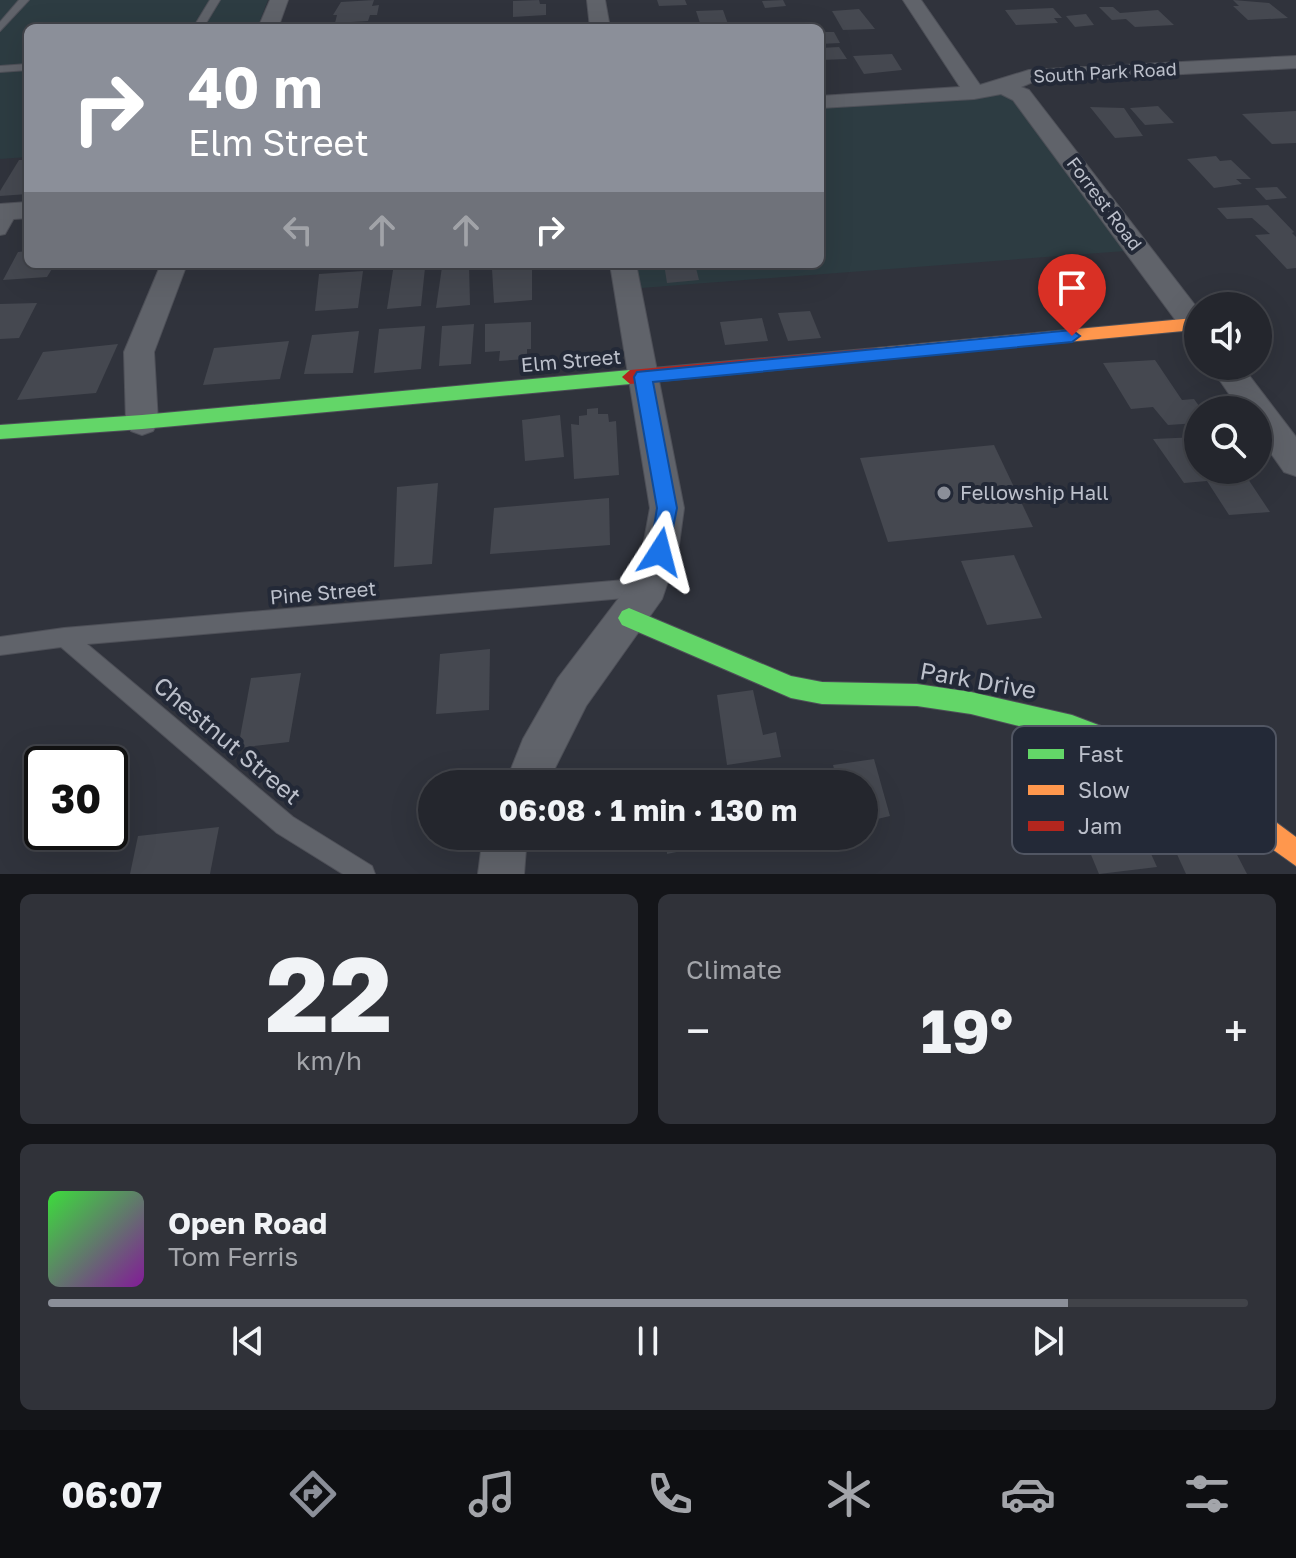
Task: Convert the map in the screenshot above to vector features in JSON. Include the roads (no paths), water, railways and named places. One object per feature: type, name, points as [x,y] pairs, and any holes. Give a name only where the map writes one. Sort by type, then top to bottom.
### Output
[{"type":"street","points":[[270,24],[279,0]]},
{"type":"street","points":[[596,0],[599,24]]},
{"type":"street","points":[[912,0],[974,93]]},
{"type":"street","name":"South Park Road","points":[[824,102],[974,93],[1003,87],[1029,76],[1296,62]]},
{"type":"street","name":"Forrest Road","points":[[1003,87],[1021,95],[1184,311]]},
{"type":"street","points":[[142,422],[139,352],[172,268]]},
{"type":"street","points":[[532,770],[572,692],[649,587],[660,552],[667,508],[624,268]]},
{"type":"street","name":"Elm Street","points":[[0,432],[142,422],[1184,328]]},
{"type":"street","points":[[1272,429],[1296,462]]},
{"type":"street","name":"Park Drive","points":[[629,618],[790,686],[819,693],[905,693],[980,702],[1077,726]]},
{"type":"street","name":"Park Drive","points":[[1276,837],[1296,853]]},
{"type":"street","points":[[501,874],[504,850]]},
{"type":"lane","points":[[0,28],[24,0]]},
{"type":"lane","points":[[200,24],[215,0]]},
{"type":"lane","points":[[0,69],[24,67]]},
{"type":"lane","name":"Pine Street","points":[[0,646],[64,637],[649,587]]},
{"type":"lane","name":"Chestnut Street","points":[[64,637],[285,825],[364,874]]},
{"type":"place","name":"Fellowship Hall","points":[[944,493]]}]
